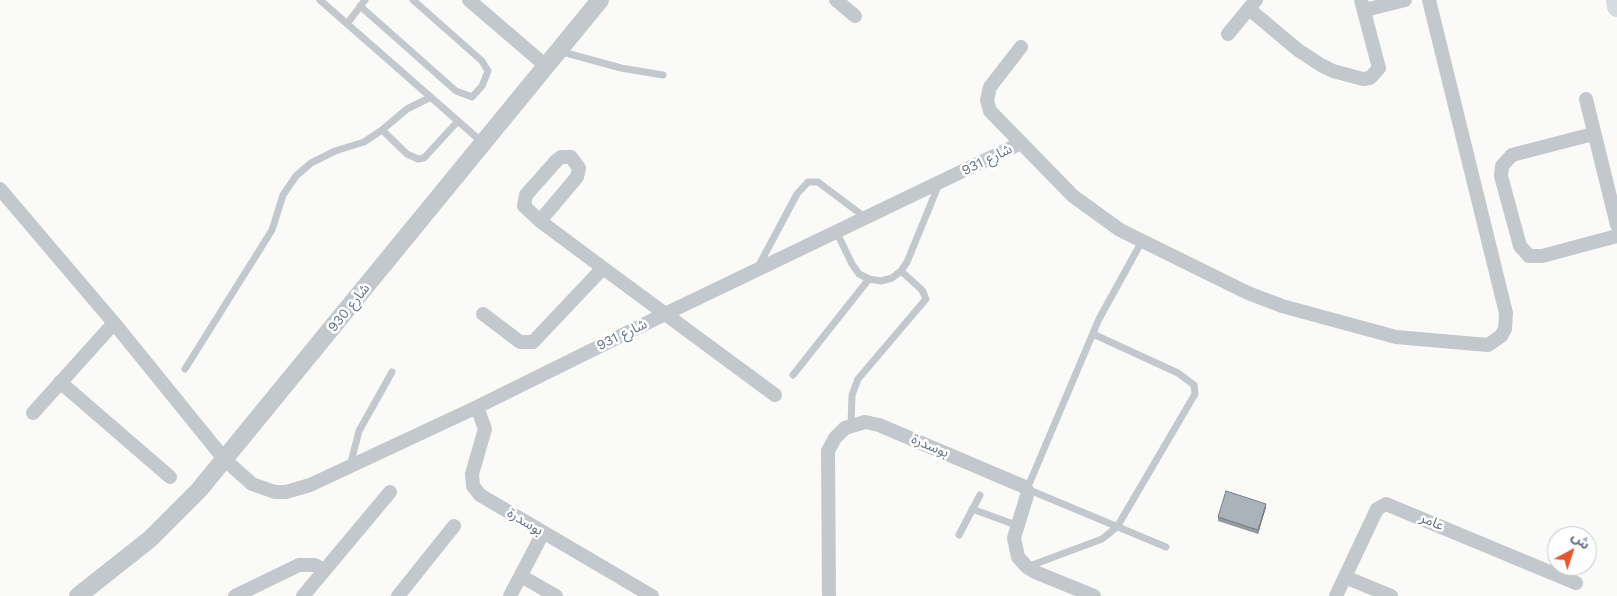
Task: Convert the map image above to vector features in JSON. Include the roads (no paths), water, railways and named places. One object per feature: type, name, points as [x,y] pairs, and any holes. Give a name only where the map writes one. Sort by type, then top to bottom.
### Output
[{"type":"main road","points":[[1616,0],[1617,7]]},
{"type":"street","points":[[468,0],[546,66]]},
{"type":"street","name":"شارع 930","points":[[78,596],[150,540],[199,490],[600,0]]},
{"type":"street","points":[[836,0],[855,16]]},
{"type":"street","points":[[1228,34],[1252,4],[1298,50],[1321,65],[1333,71],[1363,79],[1370,78],[1379,68],[1363,5],[1404,0]]},
{"type":"street","points":[[1021,47],[990,88],[987,100],[994,116],[1059,183],[1088,208],[1142,241],[1256,297],[1339,323],[1396,337],[1480,346],[1496,342],[1505,329],[1506,312],[1429,0]]},
{"type":"street","points":[[1586,99],[1617,225]]},
{"type":"street","points":[[1594,134],[1512,155],[1504,162],[1501,176],[1520,246],[1529,256],[1542,256],[1617,236]]},
{"type":"street","name":"شارع 931","points":[[0,189],[114,323],[225,460],[252,484],[274,492],[298,490],[477,407],[665,314],[1021,143]]},
{"type":"street","points":[[540,221],[577,177],[579,168],[571,157],[558,160],[523,199],[524,206],[540,221],[775,395]]},
{"type":"street","points":[[483,314],[520,342],[533,342],[603,268]]},
{"type":"street","points":[[33,413],[114,323]]},
{"type":"street","points":[[60,382],[170,477]]},
{"type":"street","name":"بوسدرة","points":[[477,407],[486,429],[472,474],[476,491],[543,533],[652,596]]},
{"type":"street","name":"بوسدرة","points":[[851,425],[865,422],[879,425],[1027,489]]},
{"type":"street","points":[[828,596],[828,451],[835,438],[851,425]]},
{"type":"street","points":[[1027,489],[1016,525],[1014,538],[1016,551],[1027,567],[1094,596]]},
{"type":"street","points":[[303,596],[390,492]]},
{"type":"street","name":"عامر","points":[[1336,596],[1377,509],[1386,504],[1576,583]]},
{"type":"street","points":[[398,596],[454,526]]},
{"type":"street","points":[[510,596],[543,533]]},
{"type":"street","points":[[235,596],[298,565],[315,565],[324,570]]},
{"type":"street","points":[[521,576],[556,596]]},
{"type":"street","points":[[1345,577],[1391,596]]},
{"type":"lane","points":[[320,0],[483,143]]},
{"type":"lane","points":[[347,24],[362,3],[456,91],[472,97],[482,86],[488,71],[482,61],[414,0]]},
{"type":"lane","points":[[558,51],[621,68],[663,75]]},
{"type":"lane","points":[[185,369],[272,230],[283,195],[296,176],[311,163],[364,142],[407,109],[431,97]]},
{"type":"lane","points":[[382,130],[407,154],[418,159],[424,158],[458,120]]},
{"type":"lane","points":[[756,271],[797,194],[808,182],[818,182],[866,219]]},
{"type":"lane","points":[[837,233],[859,274],[869,279],[881,281],[892,278],[901,272],[939,184]]},
{"type":"lane","points":[[1142,241],[1093,334],[1027,489],[1166,547]]},
{"type":"lane","points":[[851,425],[852,396],[858,379],[926,299],[922,290],[901,272]]},
{"type":"lane","points":[[793,375],[869,279]]},
{"type":"lane","points":[[1027,567],[1102,539],[1117,527],[1195,394],[1194,385],[1178,373],[1093,334]]},
{"type":"lane","points":[[350,466],[359,431],[392,372]]},
{"type":"lane","points":[[960,535],[980,495]]},
{"type":"lane","points":[[972,509],[1016,525]]}]
